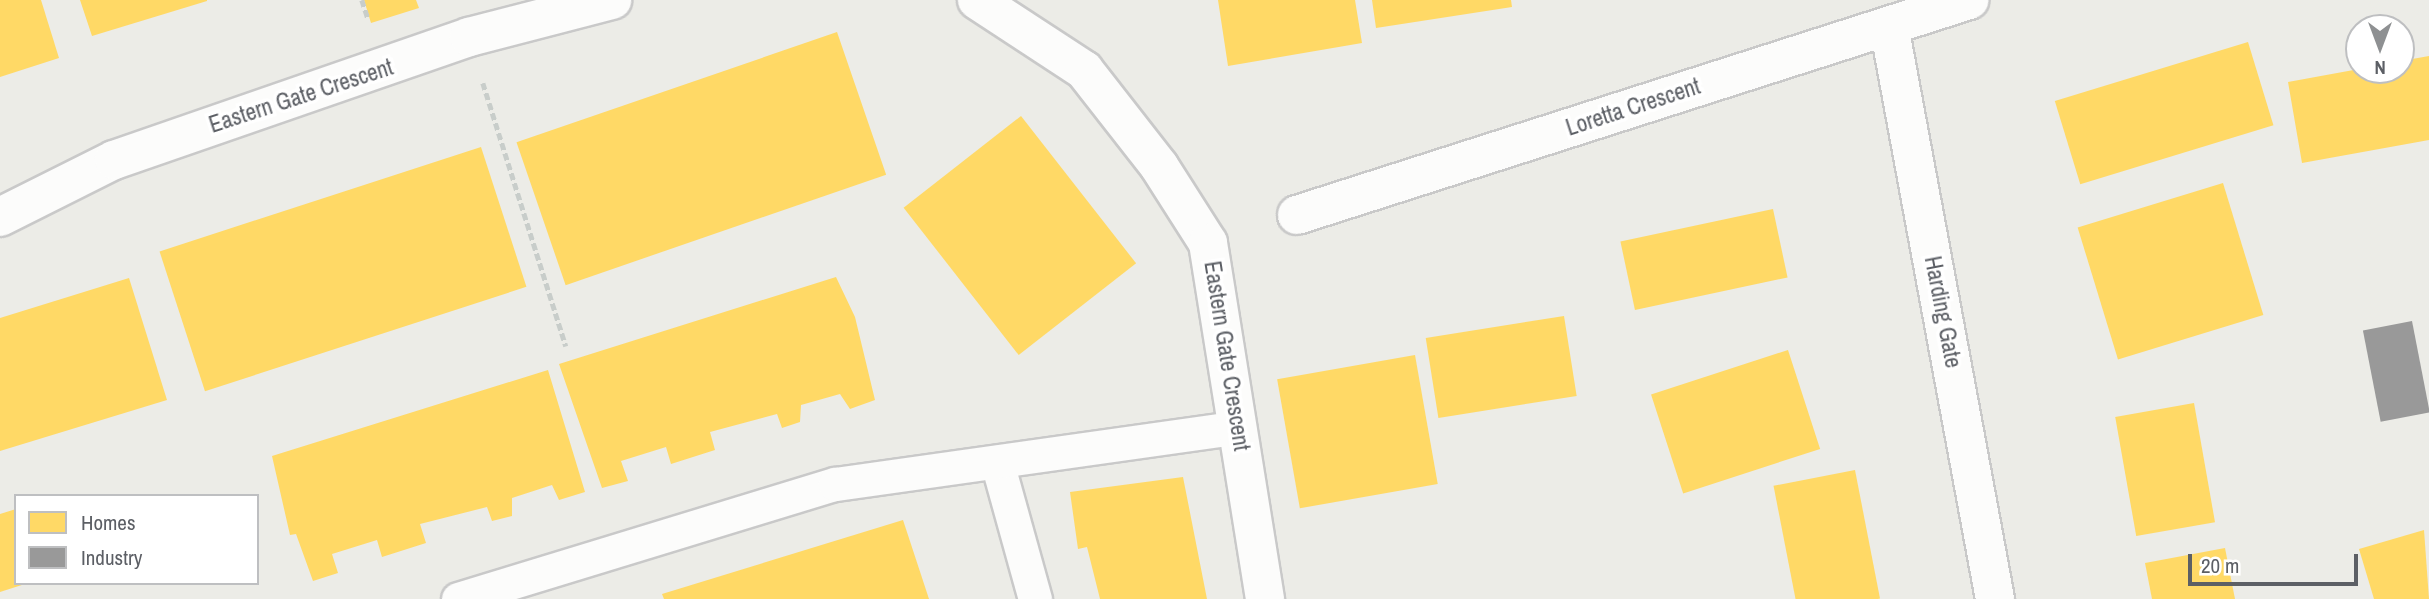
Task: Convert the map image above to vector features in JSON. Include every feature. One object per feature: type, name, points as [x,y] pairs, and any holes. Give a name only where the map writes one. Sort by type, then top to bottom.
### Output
[{"type":"street","name":"Eastern Gate Crescent","points":[[0,217],[114,160],[469,37],[612,0]]},
{"type":"street","name":"Eastern Gate Crescent","points":[[977,0],[1084,70],[1159,166],[1208,243],[1265,599]]},
{"type":"street","name":"Loretta Crescent","points":[[1297,215],[1969,0]]},
{"type":"street","name":"Harding Gate","points":[[1889,26],[1995,599]]},
{"type":"lane","points":[[458,599],[835,484],[1239,427]]},
{"type":"lane","points":[[998,462],[1035,599]]},
{"type":"path","points":[[469,37],[565,346]]},
{"type":"building: Homes","points":[[0,0],[41,0],[59,58],[0,77]]},
{"type":"building: Homes","points":[[80,0],[207,0],[207,1],[92,36]]},
{"type":"building: Homes","points":[[364,0],[416,0],[419,8],[371,23]]},
{"type":"building: Homes","points":[[1218,0],[1355,0],[1362,43],[1228,66]]},
{"type":"building: Homes","points":[[1372,0],[1511,0],[1512,7],[1376,28]]},
{"type":"building: Homes","points":[[837,32],[886,175],[566,285],[516,142]]},
{"type":"building: Homes","points":[[2248,42],[2273,125],[2080,184],[2055,101]]},
{"type":"building: Homes","points":[[2429,56],[2429,140],[2302,163],[2288,82],[2345,72],[2345,84],[2415,84],[2415,58]]},
{"type":"building: Homes","points":[[1021,116],[1136,263],[1019,355],[904,208]]},
{"type":"building: Homes","points":[[481,147],[526,287],[205,391],[160,251]]},
{"type":"building: Homes","points":[[2223,183],[2263,315],[2118,359],[2078,227]]},
{"type":"building: Homes","points":[[1773,209],[1788,277],[1635,310],[1620,241]]},
{"type":"building: Homes","points":[[836,277],[855,317],[875,400],[850,409],[840,394],[801,405],[800,422],[782,428],[777,414],[710,432],[715,450],[671,464],[666,447],[621,461],[628,481],[602,488],[559,364]]},
{"type":"building: Homes","points":[[129,278],[167,400],[0,451],[0,318]]},
{"type":"building: Homes","points":[[1564,316],[1577,396],[1438,418],[1426,338]]},
{"type":"building: Homes","points":[[1788,350],[1820,449],[1683,493],[1651,394]]},
{"type":"building: Homes","points":[[1415,355],[1438,484],[1300,508],[1277,379]]},
{"type":"building: Homes","points":[[548,370],[585,492],[559,500],[552,485],[512,498],[512,516],[492,521],[487,507],[420,524],[426,543],[382,557],[377,540],[332,554],[338,573],[313,581],[296,534],[290,535],[272,456]]},
{"type":"building: Homes","points":[[2194,403],[2215,522],[2136,536],[2115,417]]},
{"type":"building: Homes","points":[[1855,470],[1880,599],[1796,599],[1774,486]]},
{"type":"building: Homes","points":[[1183,477],[1207,599],[1100,599],[1087,547],[1078,549],[1070,492]]},
{"type":"building: Homes","points":[[14,510],[14,585],[22,585],[0,592],[0,514]]},
{"type":"building: Homes","points":[[903,520],[929,599],[664,599],[662,594]]},
{"type":"building: Homes","points":[[2424,530],[2429,599],[2374,599],[2359,549]]},
{"type":"building: Homes","points":[[2225,548],[2235,599],[2152,599],[2145,563]]},
{"type":"building: Industry","points":[[2412,321],[2429,412],[2381,422],[2363,331]]}]
